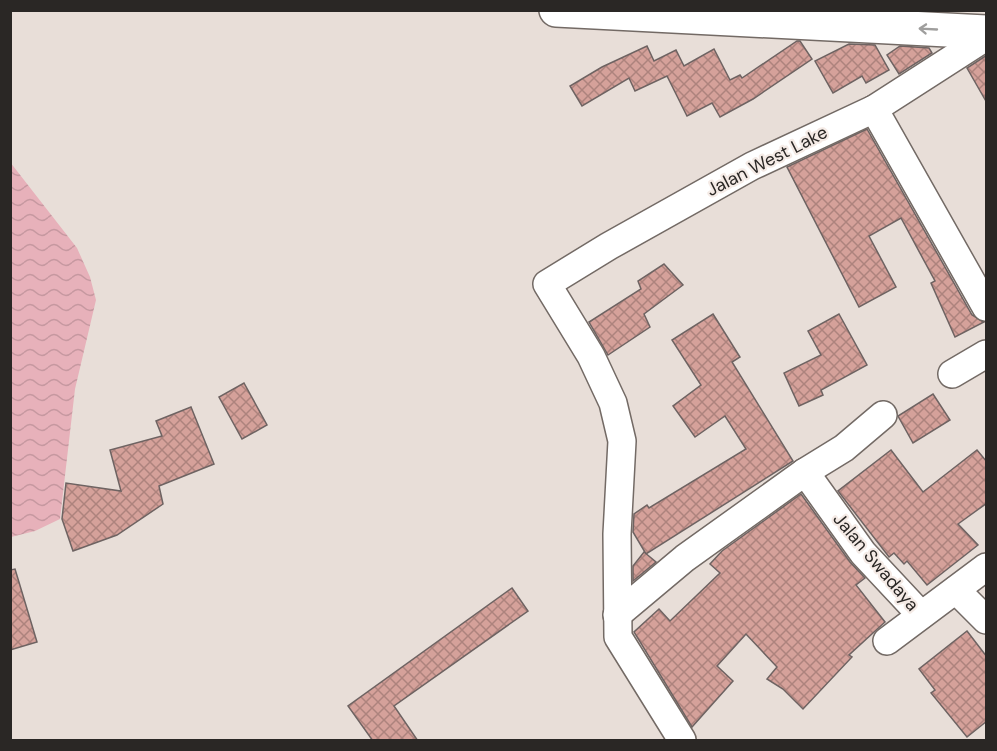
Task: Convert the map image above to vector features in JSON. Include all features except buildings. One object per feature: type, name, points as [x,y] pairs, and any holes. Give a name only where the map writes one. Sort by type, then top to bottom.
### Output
[{"type":"street","points":[[556,10],[987,32]]},
{"type":"street","name":"Jalan West Lake","points":[[617,615],[617,534],[622,441],[613,403],[604,384],[547,284],[609,246],[752,166],[874,109],[987,37]]},
{"type":"street","points":[[874,109],[987,307]]},
{"type":"street","points":[[952,374],[987,354]]},
{"type":"street","points":[[682,741],[618,637],[617,615],[685,558],[805,472],[844,448],[883,415]]},
{"type":"street","name":"Jalan Swadaya","points":[[805,472],[863,553],[921,615],[987,567]]},
{"type":"street","points":[[956,590],[987,621]]},
{"type":"street","points":[[887,641],[921,615]]},
{"type":"water","points":[[10,162],[77,248],[90,277],[96,300],[75,389],[60,519],[35,531],[11,537]]}]
